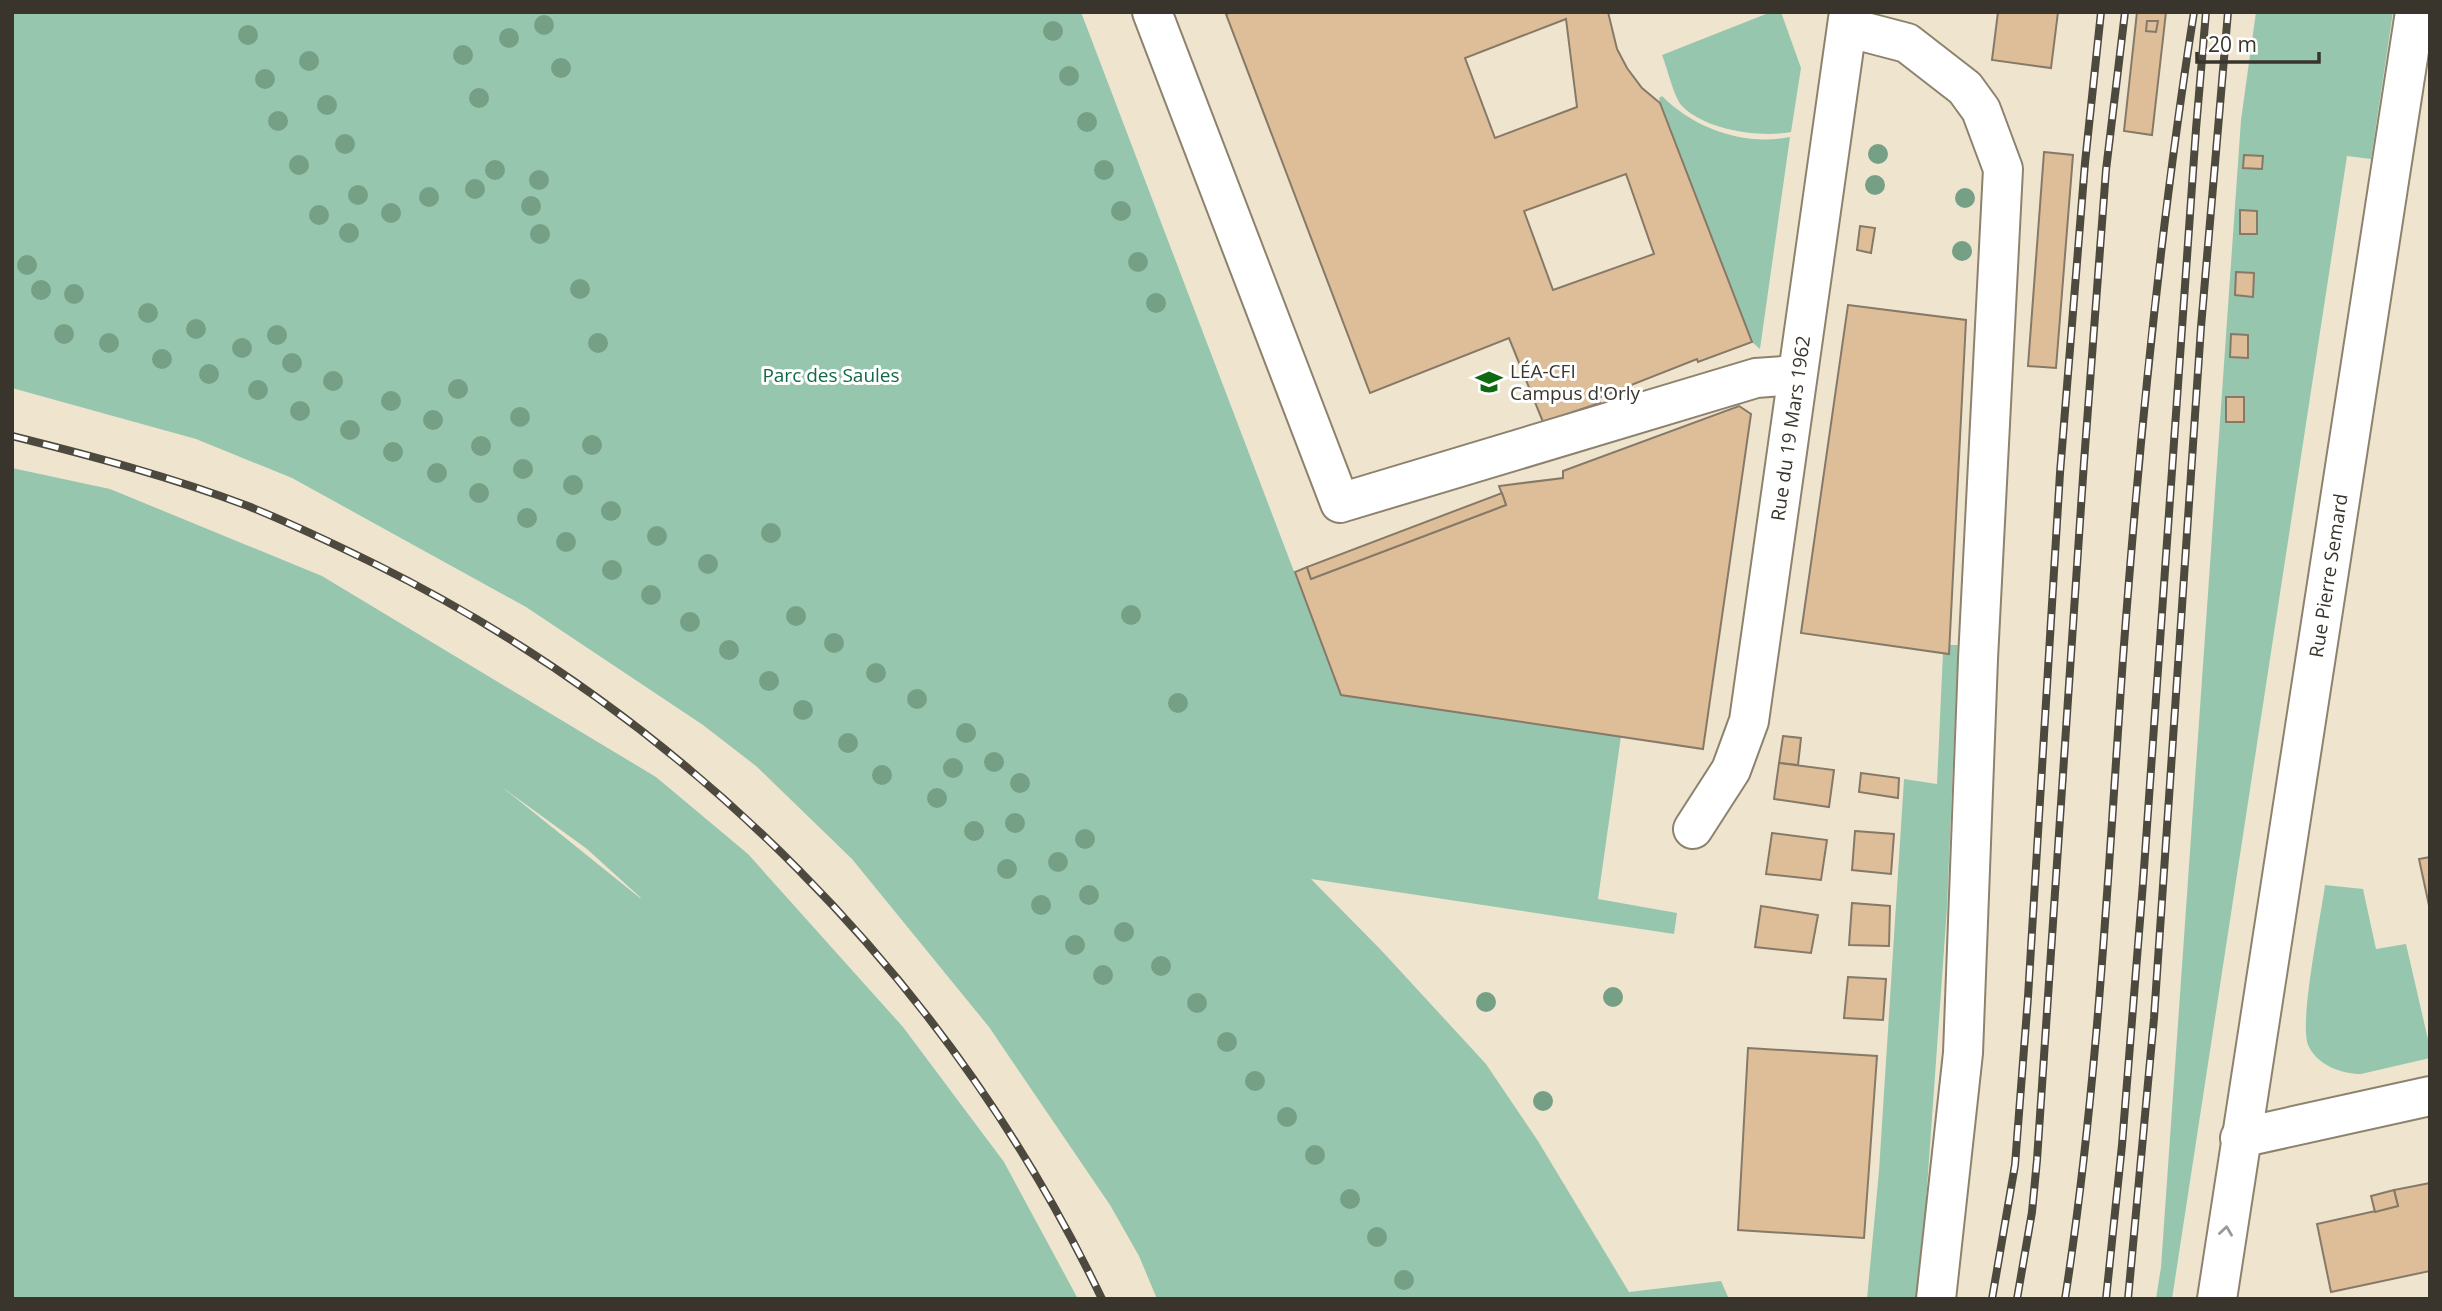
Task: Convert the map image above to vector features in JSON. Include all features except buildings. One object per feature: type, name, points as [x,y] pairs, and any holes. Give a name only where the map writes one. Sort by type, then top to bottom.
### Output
[{"type":"street","points":[[1152,12],[1340,503],[1756,379],[1797,375]]},
{"type":"street","name":"Rue Pierre Semard","points":[[2217,1299],[2415,12]]},
{"type":"street","points":[[1848,21],[1865,32],[1907,43],[1965,88],[1981,110],[2003,169],[1978,659],[1963,1052],[1936,1299]]},
{"type":"street","name":"Rue du 19 Mars 1962","points":[[1693,829],[1731,771],[1749,721],[1848,21]]},
{"type":"street","points":[[2240,1138],[2430,1096]]},
{"type":"green space","name":"Parc des Saules","points":[[12,12],[1081,12],[1341,695],[1621,736],[1598,899],[1677,913],[1674,934],[1311,879],[1486,1064],[1538,1141],[1629,1292],[1721,1281],[1729,1299],[1157,1299],[1139,1256],[1110,1205],[989,1027],[852,859],[756,766],[703,725],[526,607],[292,478],[196,439],[12,388]]},
{"type":"green space","points":[[1771,12],[1781,12],[1801,68],[1791,132],[1764,134],[1734,130],[1704,121],[1682,106],[1673,90],[1662,55]]},
{"type":"green space","points":[[2256,12],[2393,12],[2371,159],[2347,156],[2172,1299],[2156,1299],[2161,1267],[2241,120]]},
{"type":"green space","points":[[1662,96],[1689,118],[1721,132],[1755,139],[1790,137],[1760,349],[1752,342],[1660,103],[1659,98]]},
{"type":"green space","points":[[12,468],[110,489],[322,576],[656,777],[748,854],[903,1027],[1004,1162],[1078,1299],[12,1299]],"holes":[[[502,787],[587,849],[641,898]]]},
{"type":"green space","points":[[1949,645],[1958,645],[1947,908],[1919,1299],[1867,1299],[1879,1171],[1904,779],[1937,784],[1943,652]]},
{"type":"green space","points":[[2325,885],[2363,889],[2376,949],[2406,944],[2430,1058],[2361,1074],[2330,1067],[2312,1052],[2306,1033],[2306,1014]]},
{"type":"railway","points":[[1992,1299],[2015,1165],[2060,473],[2085,163],[2101,12]]},
{"type":"railway","points":[[2017,1299],[2032,1212],[2037,1160],[2106,170],[2125,12]]},
{"type":"railway","points":[[2065,1299],[2094,1059],[2129,577],[2144,415],[2171,173],[2194,12]]},
{"type":"railway","points":[[2106,1299],[2122,1145],[2143,883],[2206,12]]},
{"type":"railway","points":[[2128,1299],[2154,1018],[2201,327],[2228,12]]},
{"type":"railway","points":[[12,436],[219,495],[279,519],[373,563],[489,626],[599,699],[702,780],[799,870],[887,967],[968,1071],[1040,1182],[1102,1299]]},
{"type":"place","name":"LÉA-CFI Campus d'Orly","points":[[1489,382]]}]
